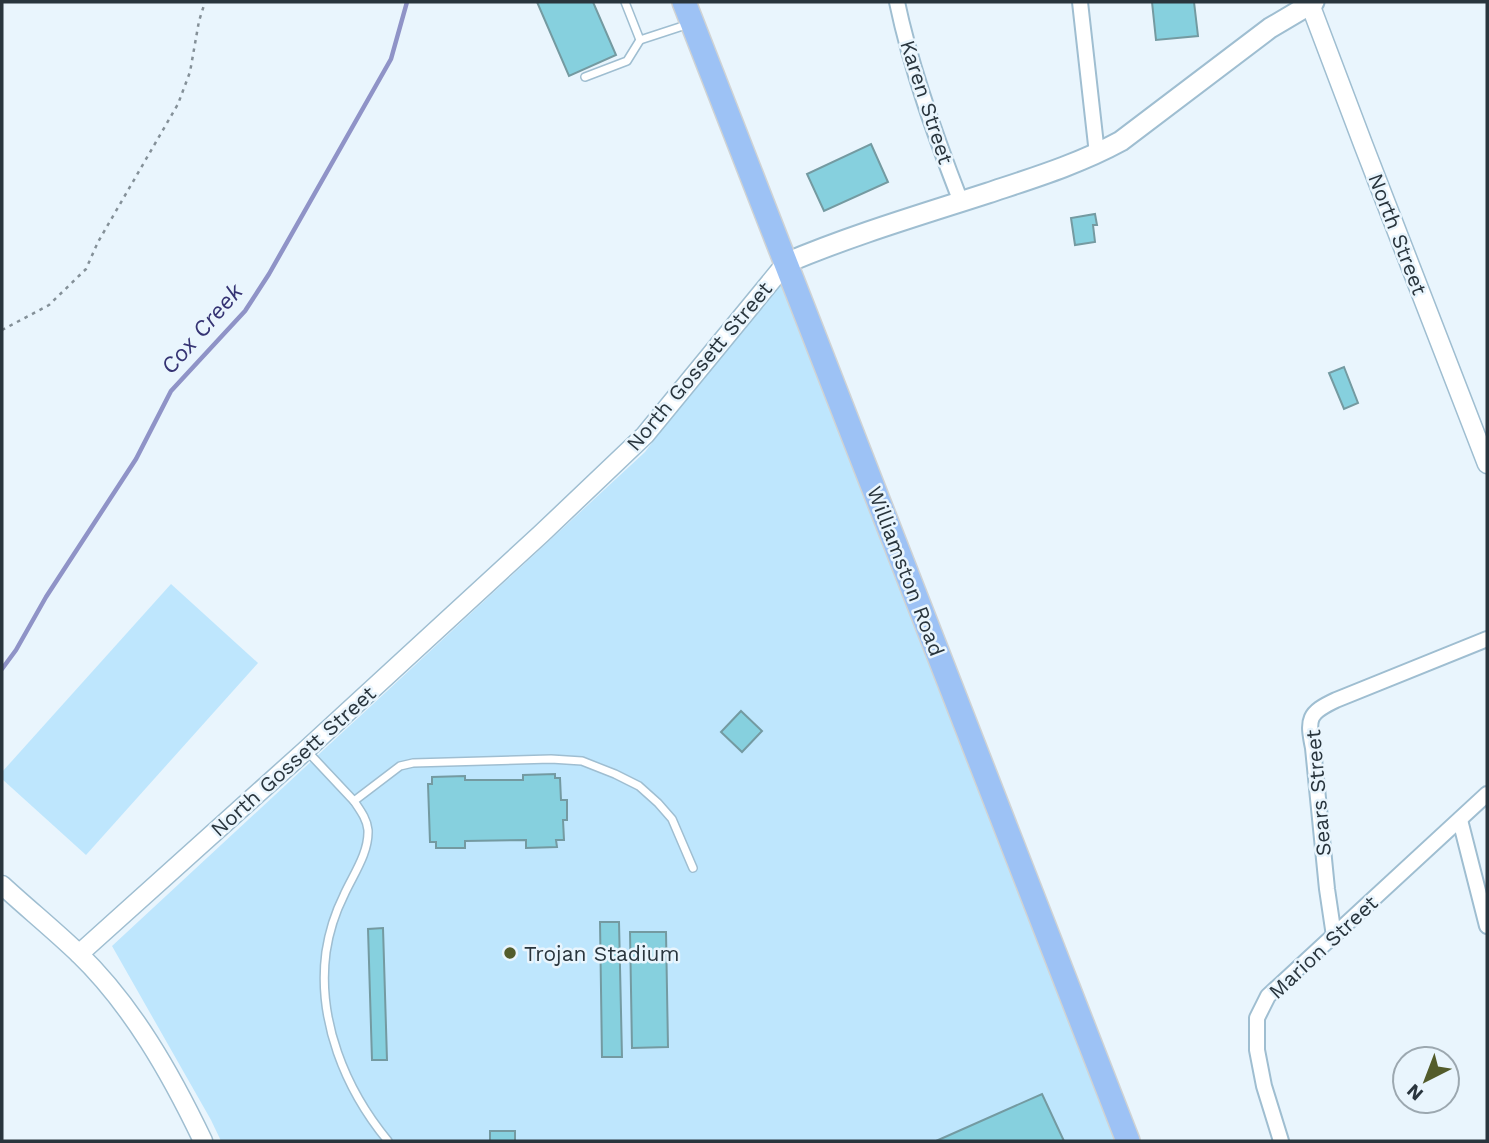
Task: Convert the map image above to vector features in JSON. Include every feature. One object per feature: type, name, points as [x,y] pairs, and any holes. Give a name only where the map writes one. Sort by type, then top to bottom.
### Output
[{"type":"main road","name":"North Gossett Street","points":[[786,263],[829,245],[1046,174],[1097,154],[1121,141],[1270,28],[1312,3]]},
{"type":"main road","name":"Williamston Road","points":[[689,12],[1128,1141]]},
{"type":"street","name":"Karen Street","points":[[897,2],[901,24],[938,145],[961,202]]},
{"type":"street","points":[[1080,2],[1097,154]]},
{"type":"street","name":"North Street","points":[[1312,3],[1367,157],[1487,464]]},
{"type":"street","name":"North Gossett Street","points":[[79,954],[306,750],[645,435],[786,263]]},
{"type":"street","name":"Sears Street","points":[[1334,936],[1308,727],[1313,715],[1319,708],[1336,700],[1487,639]]},
{"type":"street","name":"Marion Street","points":[[1281,1141],[1257,1050],[1256,1018],[1268,996],[1487,794]]},
{"type":"street","points":[[1460,820],[1487,926]]},
{"type":"street","points":[[2,885],[79,954],[112,990],[149,1043],[203,1141]]},
{"type":"lane","points":[[625,2],[640,40]]},
{"type":"lane","points":[[585,77],[627,61],[640,40],[689,12]]},
{"type":"lane","points":[[306,750],[354,801],[363,814],[368,829],[364,854],[333,923],[326,951],[325,998],[328,1022],[343,1067],[372,1123],[388,1141]]},
{"type":"lane","points":[[354,801],[400,766],[413,763],[582,761],[639,786],[658,803],[672,819],[693,868]]},
{"type":"path","points":[[2,330],[49,305],[86,269],[98,242],[178,104],[190,72],[205,2]]},
{"type":"shaded area","points":[[786,263],[1128,1141],[221,1141],[112,946],[645,452]]},
{"type":"shaded area","points":[[171,584],[258,663],[86,855],[2,779],[2,772]]},
{"type":"building","points":[[537,2],[593,2],[616,55],[569,76]]},
{"type":"building","points":[[1152,2],[1194,2],[1198,36],[1156,40]]},
{"type":"building","points":[[871,144],[888,182],[824,211],[807,174]]},
{"type":"building","points":[[1095,214],[1095,242],[1075,245],[1071,218]]},
{"type":"building","points":[[1344,367],[1358,403],[1344,409],[1329,373]]},
{"type":"building","points":[[741,711],[762,731],[742,752],[721,732]]},
{"type":"building","points":[[555,774],[555,778],[560,778],[561,800],[567,800],[567,820],[563,820],[564,840],[556,840],[557,847],[526,848],[526,840],[465,841],[465,848],[436,848],[436,842],[430,842],[428,784],[432,784],[432,777],[523,780],[523,775]]},
{"type":"building","points":[[600,922],[619,922],[622,1057],[602,1057]]},
{"type":"building","points":[[383,928],[387,1060],[372,1060],[368,929]]},
{"type":"building","points":[[630,932],[666,932],[668,1047],[632,1048]]},
{"type":"building","points":[[1042,1094],[1064,1141],[936,1141]]},
{"type":"building","points":[[490,1131],[515,1131],[515,1141],[490,1141]]},
{"type":"waterway","name":"Cox Creek","points":[[2,669],[136,459],[171,391],[245,311],[269,274],[391,59],[407,2]]},
{"type":"place","name":"Trojan Stadium","points":[[510,953]]}]
